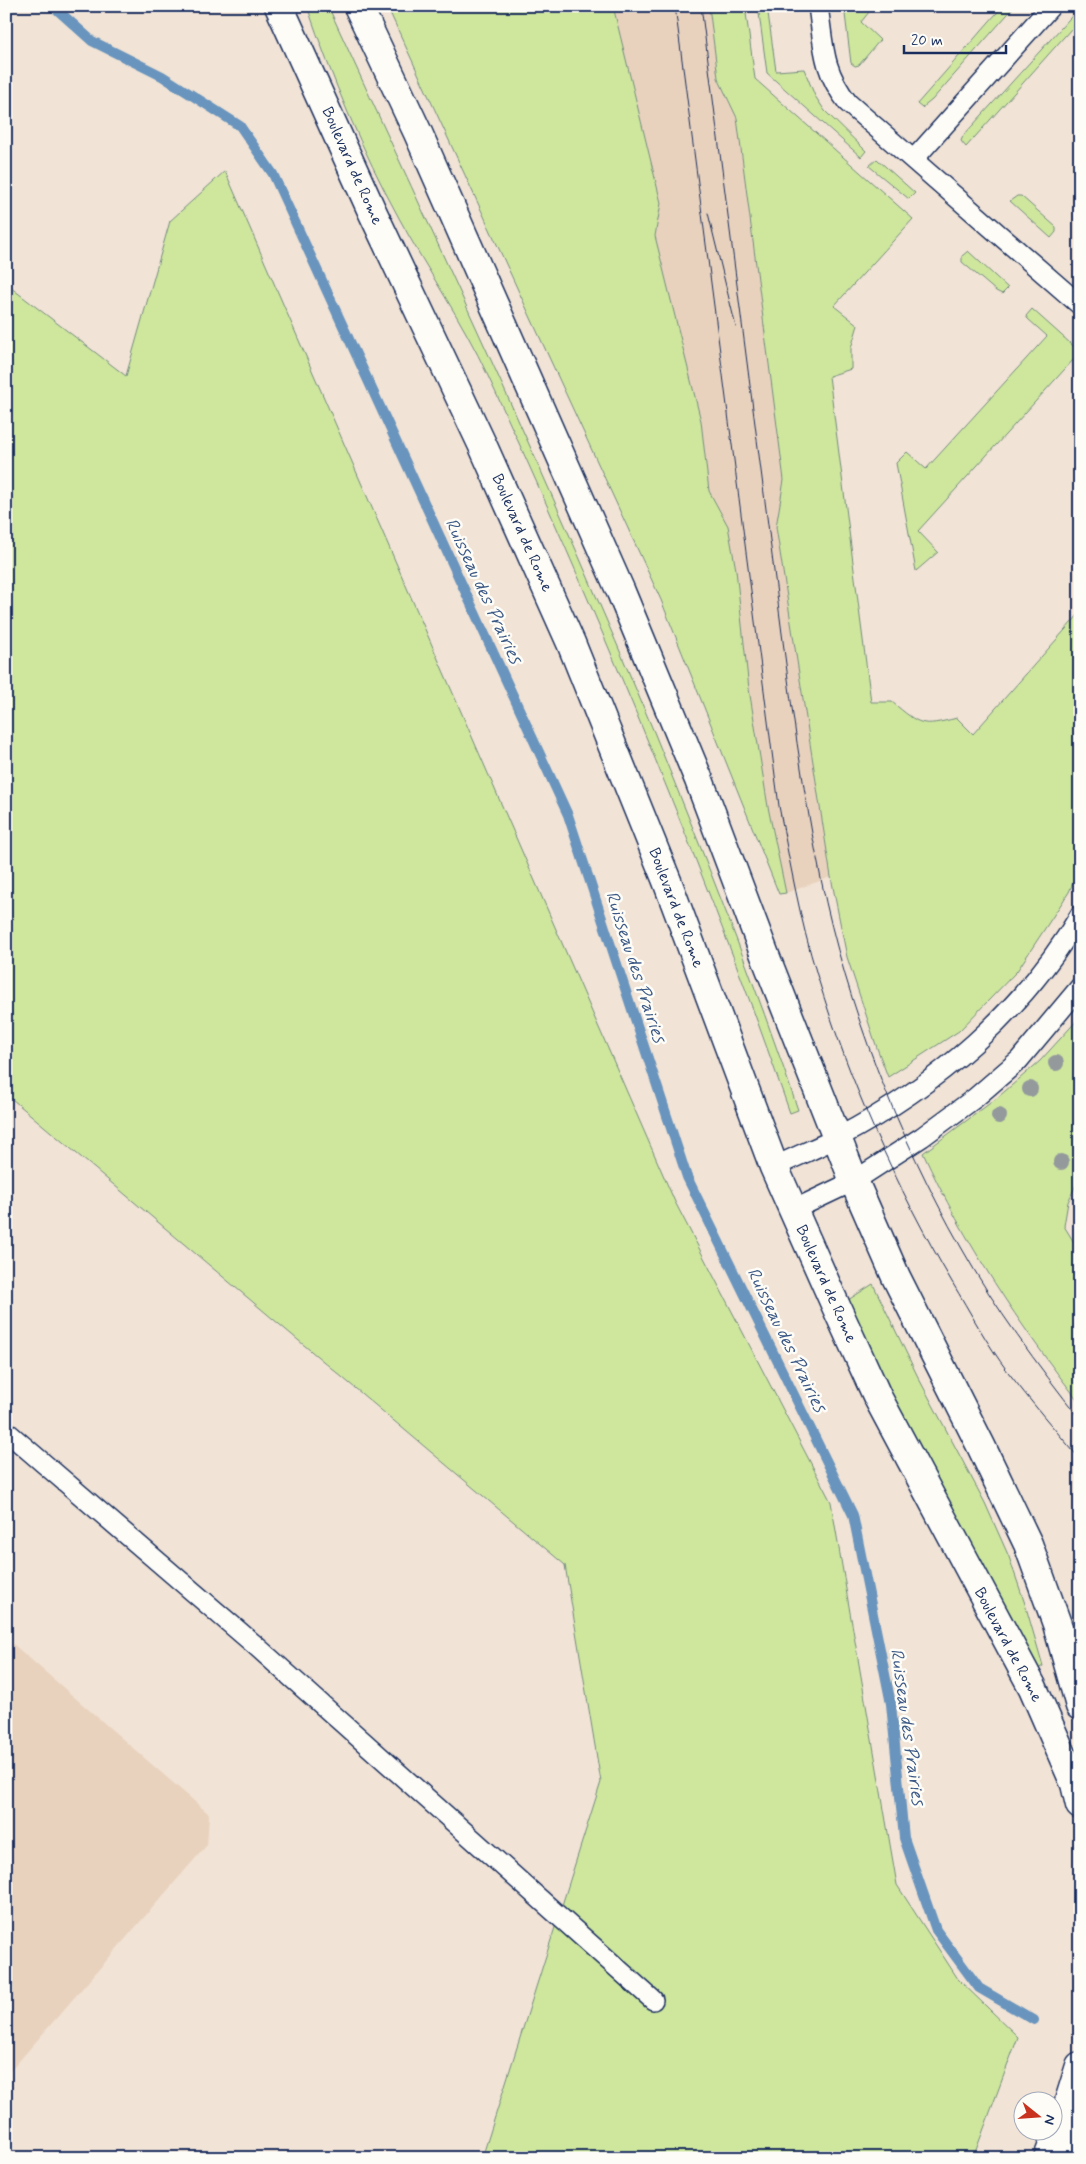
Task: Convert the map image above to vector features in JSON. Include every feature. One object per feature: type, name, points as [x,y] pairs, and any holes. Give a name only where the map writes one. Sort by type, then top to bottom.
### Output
[{"type":"main road","name":"Boulevard de Rome","points":[[279,6],[367,201],[482,444],[567,635],[667,881],[774,1167],[793,1210],[878,1398],[1033,1688],[1075,1784],[1080,1805]]},
{"type":"main road","points":[[358,6],[418,133],[632,618],[699,780],[766,958],[854,1181],[896,1277],[1028,1544],[1057,1624],[1080,1706]]},
{"type":"main road","points":[[1048,2158],[1066,2111],[1080,2066]]},
{"type":"main road","points":[[1070,2158],[1080,2137]]},
{"type":"lane","points":[[818,6],[826,66],[835,86],[848,103],[1080,306]]},
{"type":"lane","points":[[914,159],[1051,6]]},
{"type":"lane","points":[[774,1167],[837,1138],[916,1090],[970,1047],[1017,1003],[1065,941],[1080,915]]},
{"type":"lane","points":[[793,1210],[854,1181],[945,1121],[1019,1060],[1080,987]]},
{"type":"lane","points":[[6,1431],[262,1651],[653,2000]]},
{"type":"shaded area","points":[[613,6],[709,6],[718,78],[737,118],[784,480],[776,527],[831,877],[786,893],[768,807],[749,689],[736,570],[728,526],[709,491],[701,421],[655,236],[661,203]]},
{"type":"shaded area","points":[[6,1638],[209,1814],[207,1845],[6,2076]]},
{"type":"green space","points":[[307,6],[328,6],[576,549],[654,732],[711,873],[782,1062],[798,1110],[790,1113],[716,910],[582,584],[478,356],[410,238],[360,140],[337,87]]},
{"type":"green space","points":[[387,6],[613,6],[661,203],[655,236],[701,421],[709,491],[728,526],[736,570],[749,689],[768,807],[786,893],[779,894],[661,600]]},
{"type":"green space","points":[[709,6],[745,6],[755,79],[913,219],[834,306],[858,325],[851,348],[851,369],[829,376],[871,702],[892,702],[909,716],[922,722],[936,723],[957,718],[973,734],[1080,613],[1080,867],[1069,892],[1017,971],[959,1031],[888,1077],[847,957],[831,877],[776,527],[784,480],[737,118],[718,78]]},
{"type":"green space","points":[[758,6],[767,6],[776,71],[804,69],[815,96],[825,111],[866,151],[861,157],[767,73]]},
{"type":"green space","points":[[844,6],[862,6],[869,12],[861,22],[880,40],[859,65],[855,66],[851,63]]},
{"type":"green space","points":[[1003,6],[1015,6],[932,100],[922,108],[917,104]]},
{"type":"green space","points":[[1080,7],[1080,19],[966,147],[961,141],[963,136]]},
{"type":"green space","points":[[877,159],[915,193],[909,199],[869,166]]},
{"type":"green space","points":[[225,171],[675,1202],[831,1502],[897,1885],[958,1979],[1018,2037],[973,2158],[482,2158],[601,1782],[565,1565],[6,1094],[6,284],[126,376],[170,221]]},
{"type":"green space","points":[[1017,196],[1021,196],[1056,227],[1056,232],[1051,238],[1010,201]]},
{"type":"green space","points":[[968,251],[1008,288],[1002,294],[962,262],[962,256]]},
{"type":"green space","points":[[1032,309],[1080,352],[1080,364],[1074,359],[918,531],[938,552],[916,571],[896,463],[907,452],[926,469],[1047,336],[1026,316]]},
{"type":"green space","points":[[1080,1017],[1080,1176],[1068,1202],[1064,1226],[1080,1252],[1080,1403],[1036,1344],[994,1282],[956,1219],[923,1153],[997,1098],[1040,1061]]},
{"type":"green space","points":[[873,1284],[918,1377],[985,1503],[1009,1557],[1043,1666],[1035,1671],[882,1381],[848,1300]]},
{"type":"waterway","name":"Ruisseau des Prairies","points":[[53,6],[92,41],[162,76],[240,126],[273,174],[568,815],[687,1177],[853,1515],[891,1704],[904,1838],[936,1930],[979,1988],[1034,2020]]},
{"type":"tram line","points":[[675,6],[779,806],[805,933],[830,1015],[859,1094],[893,1171],[931,1245],[1000,1361],[1080,1459]]},
{"type":"tram line","points":[[701,6],[791,698],[812,834],[832,927],[845,974],[877,1068],[895,1114],[938,1204],[974,1270],[1002,1314],[1080,1419]]},
{"type":"tram line","points":[[708,213],[736,327]]}]
